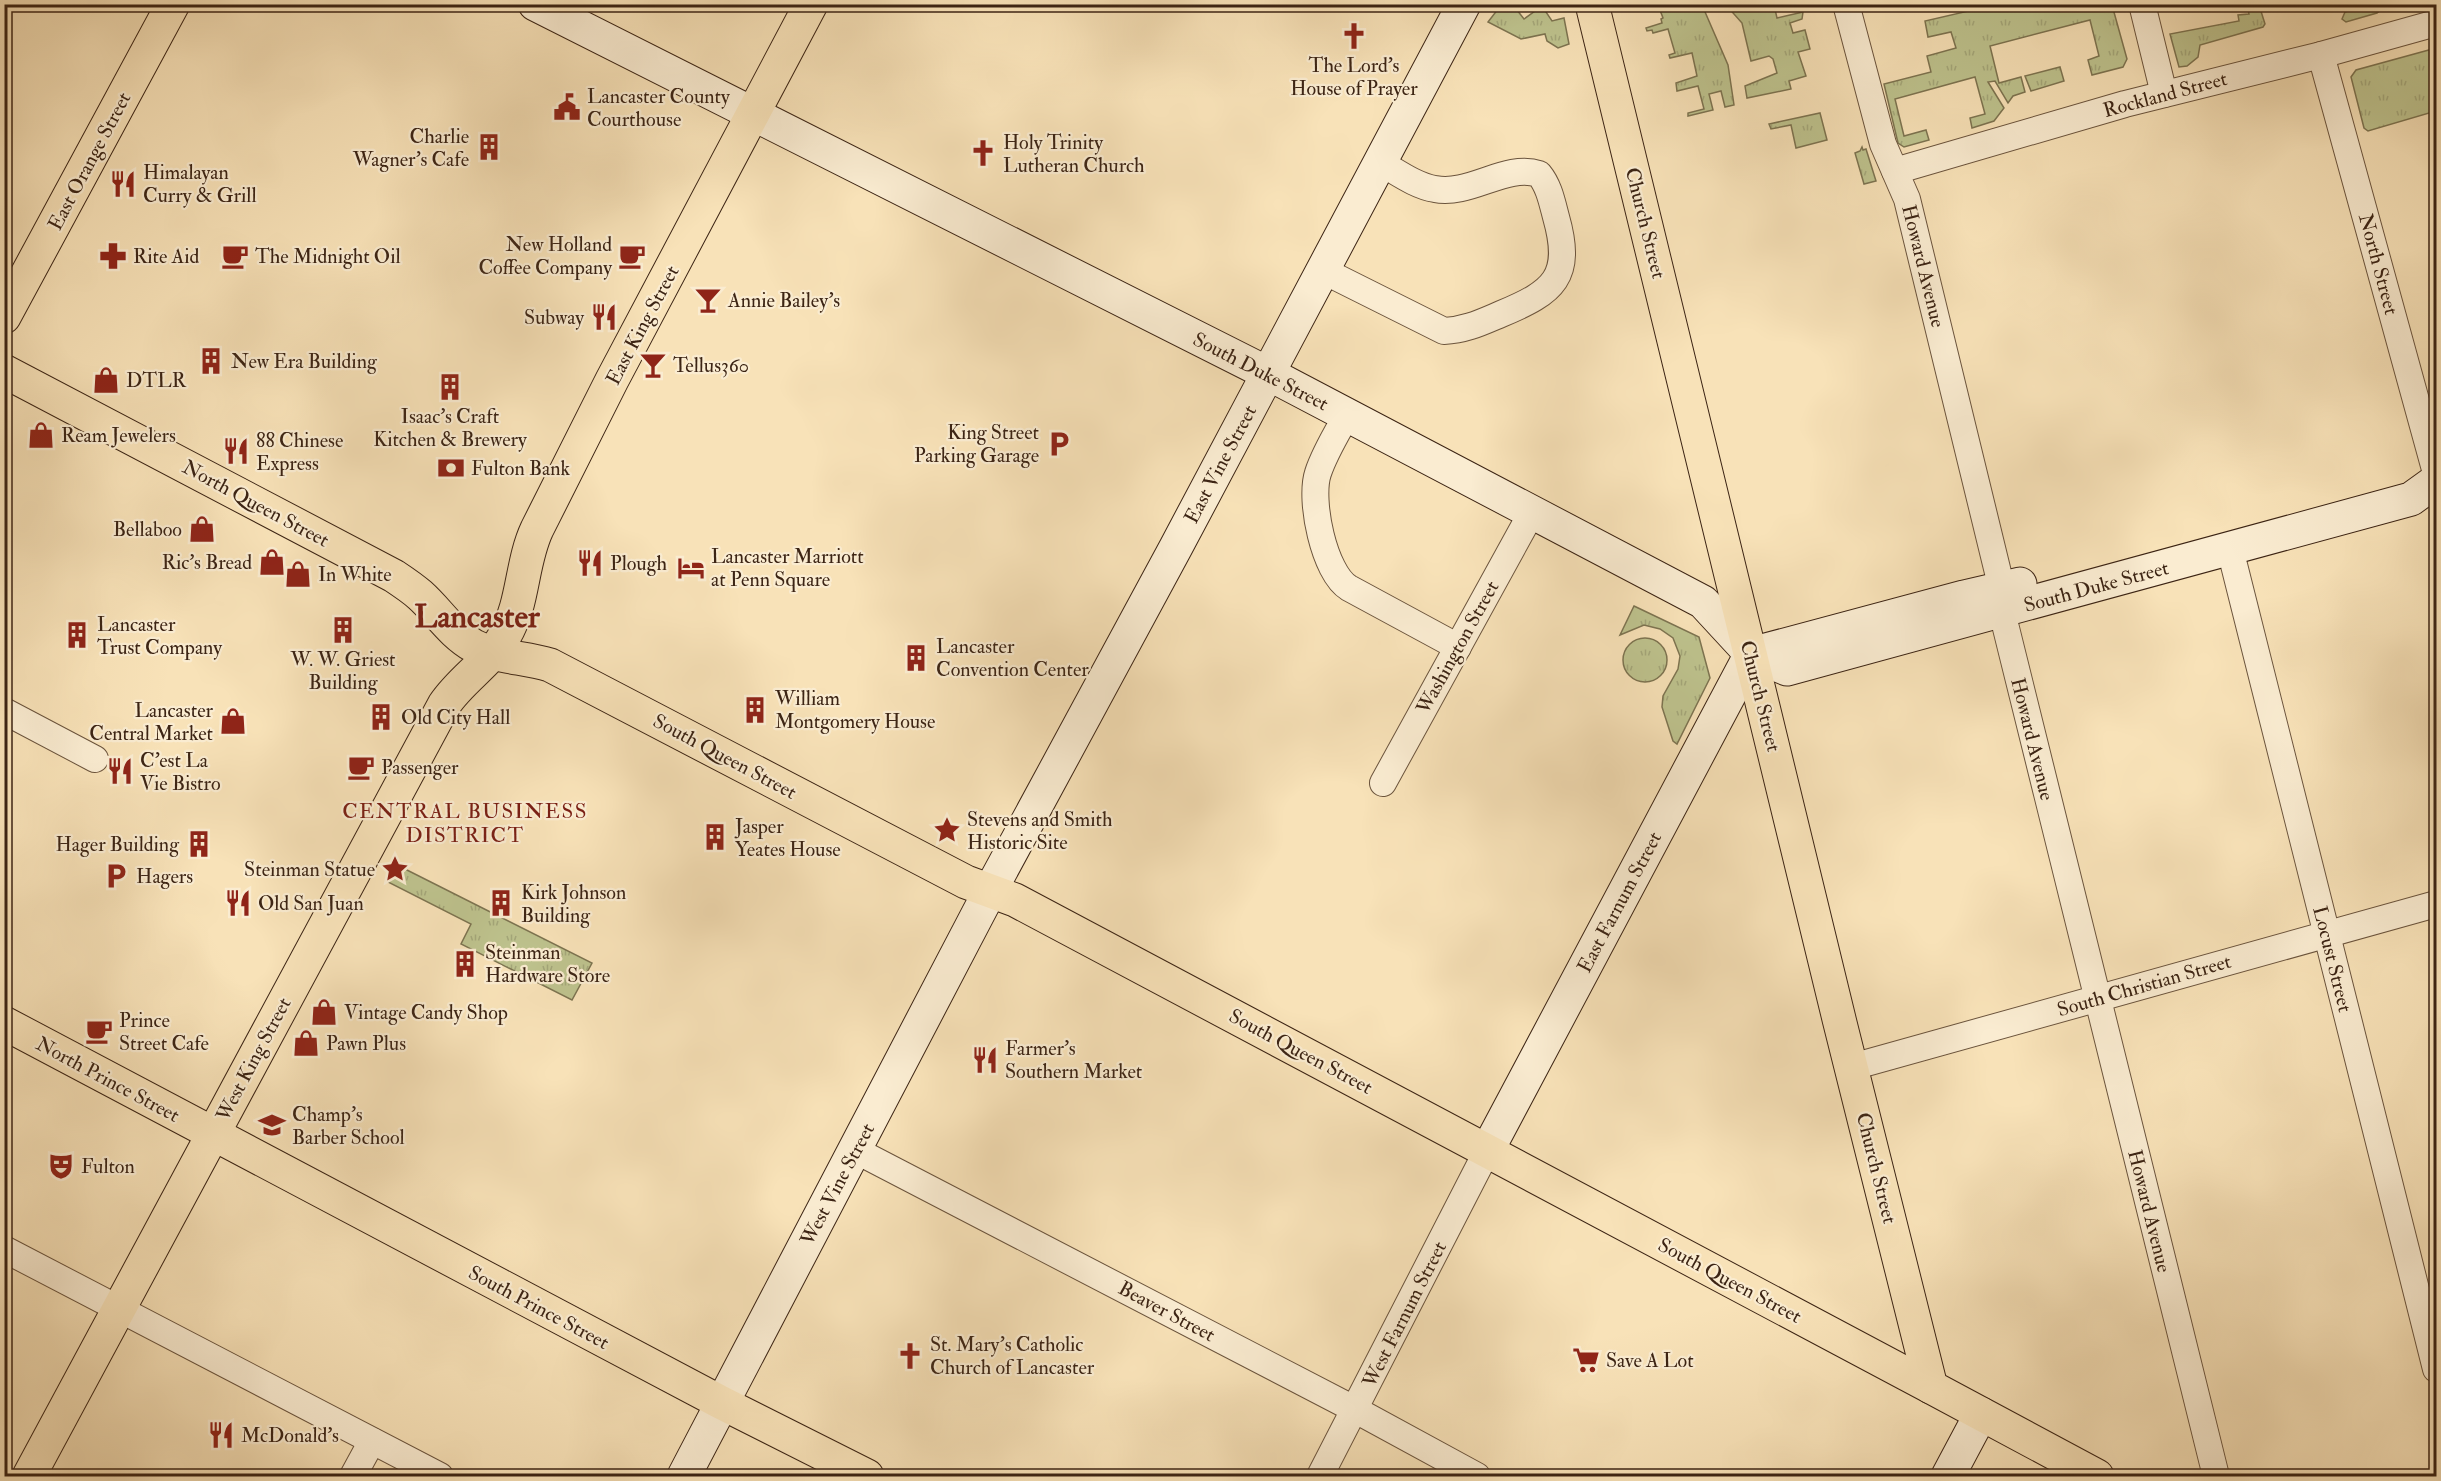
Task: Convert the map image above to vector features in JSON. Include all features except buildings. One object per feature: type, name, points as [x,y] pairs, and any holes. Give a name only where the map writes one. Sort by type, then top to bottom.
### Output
[{"type":"main road","name":"East Orange Street","points":[[4,317],[173,4]]},
{"type":"main road","name":"South Duke Street","points":[[535,4],[1269,374],[1703,602],[1751,654],[1952,600],[2002,601],[2229,549],[2411,499],[2436,481]]},
{"type":"main road","name":"East King Street","points":[[493,654],[505,635],[515,612],[522,574],[533,536],[811,4]]},
{"type":"main road","name":"East Vine Street","points":[[990,891],[1269,374],[1464,4]]},
{"type":"main road","name":"Church Street","points":[[1592,4],[1931,1387]]},
{"type":"main road","name":"North Queen Street","points":[[4,371],[394,576],[420,595],[458,635],[474,646],[493,654]]},
{"type":"main road","name":"South Duke Street","points":[[2002,601],[2406,478],[2436,481]]},
{"type":"main road","name":"South Queen Street","points":[[493,654],[528,658],[550,664],[966,882],[1016,900],[2097,1476]]},
{"type":"main road","name":"West King Street","points":[[28,1476],[444,705],[467,676],[493,654]]},
{"type":"main road","name":"East Farnum Street","points":[[1487,1151],[1751,654]]},
{"type":"main road","name":"West Vine Street","points":[[684,1476],[990,891]]},
{"type":"main road","name":"North Prince Street","points":[[4,1023],[212,1134]]},
{"type":"main road","name":"South Prince Street","points":[[212,1134],[723,1403],[867,1476]]},
{"type":"main road","points":[[1948,1476],[1981,1414]]},
{"type":"street","name":"Howard Avenue","points":[[1846,4],[1883,144],[1907,199],[2098,998],[2216,1476]]},
{"type":"street","points":[[2142,4],[2164,94]]},
{"type":"street","name":"Rockland Street","points":[[1895,171],[2164,94],[2436,23]]},
{"type":"street","name":"North Street","points":[[2321,54],[2436,473]]},
{"type":"street","points":[[1324,271],[1444,332],[1464,330],[1527,303],[1545,292],[1555,280],[1561,266],[1562,244],[1549,190],[1539,174],[1531,171],[1517,173],[1452,190],[1437,190],[1425,187],[1381,163]]},
{"type":"street","points":[[1347,415],[1318,473],[1315,489],[1315,503],[1326,552],[1336,578],[1349,588],[1458,647]]},
{"type":"street","name":"Washington Street","points":[[1383,783],[1532,512]]},
{"type":"street","name":"Locust Street","points":[[2229,549],[2436,1369]]},
{"type":"street","points":[[4,711],[95,759]]},
{"type":"street","name":"South Christian Street","points":[[1852,1067],[2436,904]]},
{"type":"street","name":"Beaver Street","points":[[855,1150],[1356,1410],[1477,1476]]},
{"type":"street","name":"West Farnum Street","points":[[1320,1476],[1356,1410],[1487,1151]]},
{"type":"street","points":[[4,1249],[440,1476]]},
{"type":"street","points":[[353,1476],[372,1441]]},
{"type":"green space","points":[[1506,4],[1513,5],[1524,19],[1542,6],[1552,21],[1564,18],[1569,44],[1558,48],[1547,41],[1545,34],[1521,39],[1488,22],[1498,9]]},
{"type":"green space","points":[[2371,4],[2387,5],[2377,13],[2346,22],[2342,19],[2345,12]]},
{"type":"green space","points":[[1658,5],[1702,5],[1728,65],[1734,105],[1725,107],[1721,91],[1709,94],[1713,110],[1688,116],[1688,113],[1704,109],[1698,86],[1677,91],[1676,83],[1697,76],[1692,53],[1670,58],[1669,55],[1675,53],[1668,29],[1653,33],[1652,30],[1647,31],[1646,28],[1662,23],[1663,18]]},
{"type":"green space","points":[[1726,5],[1774,5],[1777,18],[1803,12],[1802,19],[1790,23],[1793,33],[1805,30],[1810,49],[1798,52],[1806,76],[1789,81],[1791,89],[1747,98],[1745,86],[1777,73],[1773,59],[1769,56],[1751,61],[1742,23]]},
{"type":"green space","points":[[1986,5],[2112,5],[2127,59],[2123,67],[2092,75],[2088,60],[2099,56],[2090,20],[1990,46],[1999,83],[2021,77],[2025,92],[2013,96],[2008,103],[1995,81],[1988,82],[2004,108],[1994,121],[1972,128],[1970,118],[1985,114],[1975,77],[1895,99],[1904,136],[1926,130],[1929,140],[1904,147],[1898,143],[1884,84],[1931,72],[1927,56],[1956,48],[1951,32],[1928,37],[1925,21],[1986,7]]},
{"type":"green space","points":[[2247,5],[2259,5],[2265,24],[2263,27],[2200,45],[2198,57],[2187,66],[2179,67],[2170,34],[2239,21],[2238,15],[2249,14]]},
{"type":"green space","points":[[2436,48],[2436,111],[2368,131],[2364,128],[2351,77],[2356,70]]},
{"type":"green space","points":[[2060,67],[2064,81],[2031,91],[2025,76]]},
{"type":"green space","points":[[1820,113],[1827,140],[1796,148],[1791,125],[1771,129],[1769,124]]},
{"type":"green space","points":[[1862,147],[1863,150],[1866,149],[1876,181],[1864,184],[1855,153]]},
{"type":"green space","points":[[1634,606],[1699,637],[1710,678],[1677,744],[1673,741],[1662,707],[1663,696],[1678,669],[1680,656],[1673,638],[1660,629],[1644,625],[1620,635]]},
{"type":"green space","points":[[1645,638],[1661,644],[1667,660],[1661,676],[1645,682],[1629,676],[1623,660],[1629,644]]},
{"type":"green space","points":[[395,864],[592,963],[572,1000],[461,944],[471,924],[386,881]]},
{"type":"place","name":"The Lord's House of Prayer","points":[[1354,36]]},
{"type":"place","name":"Lancaster County Courthouse","points":[[567,107]]},
{"type":"place","name":"Charlie Wagner's Cafe","points":[[489,147]]},
{"type":"place","name":"Holy Trinity Lutheran Church","points":[[983,153]]},
{"type":"place","name":"Himalayan Curry & Grill","points":[[123,184]]},
{"type":"place","name":"Rite Aid","points":[[113,256]]},
{"type":"place","name":"The Midnight Oil","points":[[235,256]]},
{"type":"place","name":"New Holland Coffee Company","points":[[632,256]]},
{"type":"place","name":"Annie Bailey's","points":[[708,300]]},
{"type":"place","name":"Subway","points":[[604,317]]},
{"type":"place","name":"New Era Building","points":[[211,361]]},
{"type":"place","name":"Tellus360","points":[[653,365]]},
{"type":"place","name":"DTLR","points":[[106,380]]},
{"type":"place","name":"Isaac's Craft Kitchen & Brewery","points":[[450,387]]},
{"type":"place","name":"Ream Jewelers","points":[[41,435]]},
{"type":"place","name":"King Street Parking Garage","points":[[1059,444]]},
{"type":"place","name":"88 Chinese Express","points":[[236,451]]},
{"type":"place","name":"Fulton Bank","points":[[451,468]]},
{"type":"place","name":"Bellaboo","points":[[202,529]]},
{"type":"place","name":"Ric’s Bread","points":[[272,562]]},
{"type":"place","name":"Plough","points":[[590,563]]},
{"type":"place","name":"Lancaster Marriott at Penn Square","points":[[691,568]]},
{"type":"place","name":"In White","points":[[298,574]]},
{"type":"place","name":"W. W. Griest Building","points":[[343,630]]},
{"type":"place","name":"Lancaster Trust Company","points":[[77,635]]},
{"type":"place","name":"Lancaster Convention Center","points":[[916,658]]},
{"type":"place","name":"William Montgomery House","points":[[755,710]]},
{"type":"place","name":"Old City Hall","points":[[381,717]]},
{"type":"place","name":"Lancaster Central Market","points":[[233,721]]},
{"type":"place","name":"Passenger","points":[[361,767]]},
{"type":"place","name":"C'est La Vie Bistro","points":[[120,771]]},
{"type":"place","name":"Stevens and Smith Historic Site","points":[[947,830]]},
{"type":"place","name":"Jasper Yeates House","points":[[715,837]]},
{"type":"place","name":"Hager Building","points":[[199,844]]},
{"type":"place","name":"Steinman Statue","points":[[395,869]]},
{"type":"place","name":"Hagers","points":[[116,876]]},
{"type":"place","name":"Old San Juan","points":[[238,903]]},
{"type":"place","name":"Kirk Johnson Building","points":[[501,903]]},
{"type":"place","name":"Steinman Hardware Store","points":[[465,964]]},
{"type":"place","name":"Vintage Candy Shop","points":[[324,1012]]},
{"type":"place","name":"Prince Street Cafe","points":[[99,1031]]},
{"type":"place","name":"Pawn Plus","points":[[306,1043]]},
{"type":"place","name":"Farmer's Southern Market","points":[[985,1060]]},
{"type":"place","name":"Champ’s Barber School","points":[[272,1125]]},
{"type":"place","name":"Fulton","points":[[61,1166]]},
{"type":"place","name":"St. Mary's Catholic Church of Lancaster","points":[[910,1356]]},
{"type":"place","name":"Save A Lot","points":[[1586,1360]]},
{"type":"place","name":"McDonald's","points":[[221,1435]]},
{"type":"district","name":"Lancaster","points":[[477,616]]},
{"type":"district","name":"CENTRAL BUSINESS DISTRICT","points":[[465,823]]}]
